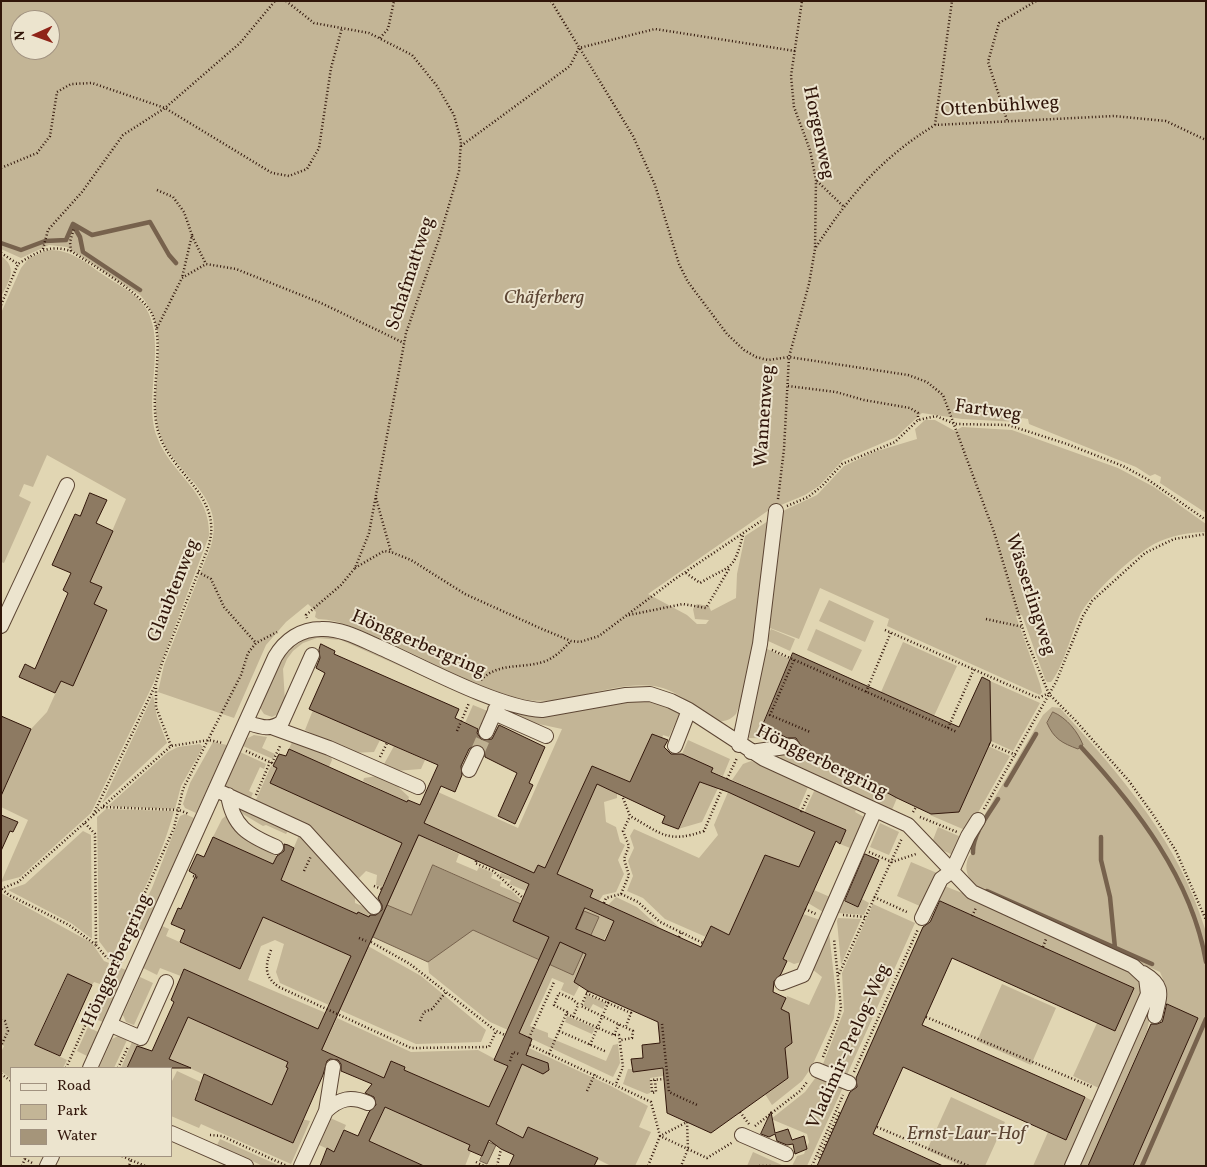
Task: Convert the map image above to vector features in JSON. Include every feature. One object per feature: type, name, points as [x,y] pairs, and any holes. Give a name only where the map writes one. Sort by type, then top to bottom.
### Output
[{"type":"street","points":[[1,626],[67,485]]},
{"type":"street","points":[[776,511],[745,748],[792,746]]},
{"type":"street","name":"Hönggerbergring","points":[[90,1067],[222,792],[246,722],[275,657],[283,644],[292,638],[308,630],[322,628],[349,634],[498,705],[542,710],[626,695],[650,694],[689,710],[745,748],[875,810],[911,820],[931,848],[972,892],[1122,960],[1158,984],[1160,990],[1155,1016]]},
{"type":"street","points":[[280,730],[312,655]]},
{"type":"street","points":[[486,732],[498,705]]},
{"type":"street","points":[[498,705],[502,716],[546,736]]},
{"type":"street","points":[[675,746],[689,710]]},
{"type":"street","points":[[246,722],[280,730],[418,787]]},
{"type":"street","points":[[469,770],[477,753]]},
{"type":"street","points":[[222,792],[305,831],[374,907]]},
{"type":"street","points":[[222,792],[243,830],[276,847]]},
{"type":"street","points":[[782,983],[803,974],[875,810]]},
{"type":"street","points":[[921,922],[940,879],[952,871],[968,836],[978,820]]},
{"type":"street","points":[[1072,1166],[1148,994],[1148,983],[1140,971]]},
{"type":"street","points":[[111,1025],[141,1038],[166,982]]},
{"type":"street","points":[[300,1166],[326,1111],[333,1067]]},
{"type":"street","points":[[817,1070],[849,1083]]},
{"type":"street","points":[[326,1111],[340,1100],[348,1098],[368,1103]]},
{"type":"street","points":[[743,1132],[786,1154]]},
{"type":"street","points":[[172,1133],[246,1166]]},
{"type":"path","points":[[1,305],[18,264],[43,249],[48,230],[82,192],[123,135],[166,108],[240,43],[275,1]]},
{"type":"path","name":"Schafmattweg","points":[[286,1],[314,23],[369,33],[412,55],[437,86],[454,115],[461,146],[459,171],[404,343],[369,533],[355,568],[342,585],[306,615],[308,630]]},
{"type":"path","points":[[380,38],[388,29],[394,1]]},
{"type":"path","name":"Wannenweg","points":[[551,1],[633,136],[655,185],[679,264],[697,295],[727,334],[744,350],[756,357],[768,360],[789,357],[776,511]]},
{"type":"path","name":"Horgenweg","points":[[789,357],[809,284],[815,249],[816,180],[810,150],[794,107],[792,76],[802,1]]},
{"type":"path","points":[[935,125],[952,1]]},
{"type":"path","points":[[1007,120],[988,62],[999,23],[1036,1]]},
{"type":"path","points":[[1,168],[37,153],[50,136],[57,92],[71,84],[92,82],[166,108],[272,173],[289,176],[307,169],[318,148],[331,68],[342,28]]},
{"type":"path","points":[[461,146],[570,66],[579,48],[655,29],[794,51]]},
{"type":"path","name":"Ottenbühlweg","points":[[815,249],[843,206],[875,170],[913,138],[935,125],[1114,116],[1166,121],[1206,140]]},
{"type":"path","points":[[816,180],[843,206]]},
{"type":"path","points":[[157,190],[173,197],[184,212],[192,235],[206,264]]},
{"type":"path","points":[[71,251],[70,242],[74,228]]},
{"type":"path","points":[[156,329],[182,278],[192,235]]},
{"type":"path","name":"Glaubtenweg","points":[[43,249],[58,247],[71,251],[143,300],[152,313],[156,329],[155,414],[158,432],[166,449],[207,504],[210,513],[212,536],[162,663],[156,686]]},
{"type":"path","points":[[1,253],[18,264]]},
{"type":"path","points":[[182,278],[206,264],[236,269],[321,303],[404,343]]},
{"type":"path","name":"Wässerlingweg","points":[[789,357],[908,375],[927,382],[943,395],[994,532],[1023,627],[1049,694],[1076,720],[1129,781],[1154,816],[1176,851],[1206,920]]},
{"type":"path","points":[[355,568],[384,551],[391,552],[411,560],[465,594],[571,641],[589,641],[776,511],[808,497],[822,486],[842,464],[895,442],[918,420],[918,413],[910,408],[864,400],[836,392],[788,386]]},
{"type":"path","name":"Fartweg","points":[[918,420],[936,416],[955,424],[1008,425],[1068,444],[1123,466],[1147,479],[1206,520]]},
{"type":"path","points":[[375,496],[391,552]]},
{"type":"path","points":[[627,615],[683,604],[706,608],[738,555],[744,533]]},
{"type":"path","points":[[978,820],[1056,682],[1082,616],[1092,601],[1145,553],[1174,539],[1206,534]]},
{"type":"path","points":[[686,572],[700,583],[729,569]]},
{"type":"path","points":[[198,572],[211,579],[224,607],[256,643]]},
{"type":"path","points":[[986,619],[1023,627]]},
{"type":"path","points":[[66,1067],[174,828],[183,789],[241,675],[248,652],[256,643],[274,633],[285,630],[292,638]]},
{"type":"path","points":[[885,630],[1038,698],[1049,694]]},
{"type":"path","points":[[866,692],[892,632]]},
{"type":"path","points":[[478,684],[490,671],[534,664],[550,658],[571,641]]},
{"type":"path","points":[[760,644],[957,732]]},
{"type":"path","points":[[794,660],[770,715],[810,732]]},
{"type":"path","points":[[948,728],[974,670]]},
{"type":"path","points":[[156,686],[156,707],[172,746]]},
{"type":"path","points":[[93,816],[156,686]]},
{"type":"path","points":[[457,731],[468,707]]},
{"type":"path","points":[[251,805],[272,763],[280,730]]},
{"type":"path","points":[[1,889],[18,882],[172,746],[209,740],[227,743]]},
{"type":"path","points":[[990,744],[1016,755]]},
{"type":"path","points":[[240,749],[272,763]]},
{"type":"path","points":[[727,779],[736,762]]},
{"type":"path","points":[[801,812],[814,782]]},
{"type":"path","points":[[623,798],[630,816],[667,837],[684,838],[704,831],[722,789]]},
{"type":"path","points":[[103,807],[179,810]]},
{"type":"path","points":[[621,894],[629,875],[624,859],[629,846],[623,831],[630,816]]},
{"type":"path","points":[[839,975],[911,820],[968,836]]},
{"type":"path","points":[[85,823],[95,834],[96,945]]},
{"type":"path","points":[[859,847],[892,862],[931,848]]},
{"type":"path","points":[[476,861],[475,863],[493,871],[523,898]]},
{"type":"path","points":[[190,881],[193,875],[198,878]]},
{"type":"path","points":[[1,889],[69,925],[96,945],[106,957]]},
{"type":"path","points":[[604,904],[606,898],[621,894],[638,902],[660,922],[703,943]]},
{"type":"path","points":[[874,898],[921,922]]},
{"type":"path","points":[[805,909],[815,913]]},
{"type":"path","points":[[660,1136],[707,1158],[800,1091],[817,1070],[840,1016],[839,975],[830,914],[865,918]]},
{"type":"path","name":"Vladimir-Prelog-Weg","points":[[812,1166],[818,1158],[839,1111],[849,1083],[921,922]]},
{"type":"path","points":[[679,937],[681,932]]},
{"type":"path","points":[[359,938],[366,941]]},
{"type":"path","points":[[371,942],[410,964],[496,1031],[505,1035]]},
{"type":"path","points":[[271,950],[266,962],[266,972],[271,982],[411,1048],[489,1047],[496,1031]]},
{"type":"path","points":[[529,1038],[554,982]]},
{"type":"path","points":[[420,1022],[424,1012],[432,1009],[446,992]]},
{"type":"path","points":[[572,1017],[587,992],[631,1012],[625,1026]]},
{"type":"path","points":[[554,1006],[559,993],[632,1031],[632,1038],[620,1040]]},
{"type":"path","points":[[886,1000],[890,1002]]},
{"type":"path","points":[[545,1002],[597,1028],[614,1035],[619,1034],[623,1067],[616,1084]]},
{"type":"path","points":[[590,1045],[609,1002]]},
{"type":"path","points":[[549,1054],[567,1014]]},
{"type":"path","points":[[926,1017],[1105,1093]]},
{"type":"path","points":[[1,1020],[5,1022],[8,1031],[1,1046]]},
{"type":"path","points":[[614,1035],[619,1024]]},
{"type":"path","points":[[662,1024],[670,1092],[697,1105]]},
{"type":"path","points":[[873,1029],[877,1030]]},
{"type":"path","points":[[559,1031],[607,1052]]},
{"type":"path","points":[[118,1067],[133,1034]]},
{"type":"path","points":[[530,1045],[651,1102],[660,1136],[648,1166]]},
{"type":"path","points":[[510,1061],[513,1052],[519,1054]]},
{"type":"path","points":[[586,1091],[595,1074]]},
{"type":"path","points":[[655,1080],[656,1092],[652,1093],[651,1080],[668,1079]]},
{"type":"path","points":[[740,1112],[743,1132]]},
{"type":"path","points":[[660,1136],[687,1122],[688,1149],[681,1166]]},
{"type":"path","points":[[877,1127],[969,1166]]},
{"type":"path","points":[[497,1166],[500,1149]]},
{"type":"path","points":[[124,1157],[145,1166]]},
{"type":"path","points":[[22,1166],[25,1158],[38,1166]]},
{"type":"path","points":[[129,1166],[131,1160]]},
{"type":"path","points":[[476,1162],[484,1166]]},
{"type":"path","points":[[759,1166],[771,1166]]},
{"type":"green space","name":"Chäferberg","points":[[1,1],[1206,1],[1206,513],[1160,483],[1161,477],[1155,474],[1150,476],[1136,467],[1029,424],[1028,419],[1022,418],[1018,422],[962,419],[922,413],[896,437],[843,460],[819,486],[805,495],[769,510],[648,594],[687,615],[697,624],[706,624],[709,620],[695,619],[693,609],[697,604],[709,606],[711,611],[736,598],[737,574],[745,536],[785,510],[817,495],[844,466],[874,452],[917,439],[915,429],[925,420],[935,420],[955,431],[962,427],[1012,430],[1118,468],[1154,487],[1206,524],[1206,532],[1179,535],[1160,541],[1145,549],[1113,576],[1093,597],[1080,615],[1063,660],[1051,682],[1047,682],[1045,679],[1022,615],[1016,616],[1040,684],[1042,692],[1040,695],[887,626],[889,619],[820,588],[799,639],[770,628],[736,714],[725,721],[716,721],[679,695],[654,686],[620,687],[552,700],[535,701],[518,698],[467,680],[353,627],[318,619],[315,617],[316,612],[308,604],[286,622],[266,645],[234,718],[158,692],[164,665],[211,546],[214,528],[212,512],[206,498],[176,462],[160,434],[156,416],[159,344],[157,327],[151,311],[140,295],[67,247],[49,245],[21,258],[1,249]]},
{"type":"green space","points":[[48,250],[70,254],[123,287],[142,303],[150,317],[154,332],[155,349],[152,404],[153,421],[157,437],[171,462],[189,484],[204,507],[208,520],[209,536],[154,682],[91,813],[20,877],[1,882],[28,820],[1,807],[1,784],[6,786],[31,729],[47,712],[61,681],[73,686],[94,604],[102,587],[90,582],[126,499],[47,455],[33,487],[24,484],[19,496],[31,502],[4,563],[1,562],[1,313],[21,268],[29,258]]},
{"type":"green space","points":[[1,256],[10,266],[11,271],[9,281],[1,297]]},
{"type":"green space","points":[[829,600],[874,621],[865,642],[819,621]]},
{"type":"green space","points":[[771,629],[795,639],[790,651],[766,640]]},
{"type":"green space","points":[[816,629],[862,650],[852,671],[807,650]]},
{"type":"green space","points":[[317,635],[335,638],[354,643],[374,650],[470,693],[468,696],[341,640],[317,638],[303,643],[287,659],[283,669],[285,701],[280,713],[272,717],[264,714],[260,708],[275,673],[286,654],[304,640]]},
{"type":"green space","points":[[903,642],[957,666],[934,716],[881,692]]},
{"type":"green space","points":[[763,647],[791,660],[763,725],[789,739],[749,738],[752,703]]},
{"type":"green space","points":[[990,681],[1040,703],[1013,751],[991,741]]},
{"type":"green space","points":[[153,695],[157,717],[167,743],[102,803]]},
{"type":"green space","points":[[645,701],[656,702],[680,712],[669,737],[663,735],[662,738],[652,734],[630,782],[592,766],[545,868],[534,873],[424,823],[438,792],[518,828],[562,729],[520,720],[506,710],[540,714],[558,713]]},
{"type":"green space","points":[[473,705],[490,712],[482,730],[465,723]]},
{"type":"green space","points":[[1052,707],[1060,708],[1126,785],[1146,812],[1180,868],[1206,932],[1206,1166],[1133,1166],[1198,1018],[1161,1001],[1165,984],[1160,972],[1001,900],[977,886],[968,876],[967,862],[973,853],[970,846],[981,821],[1043,715]]},
{"type":"green space","points":[[313,710],[380,740],[374,752],[351,753],[305,730]]},
{"type":"green space","points":[[254,735],[267,737],[262,748],[275,754],[273,759],[243,746],[248,738]]},
{"type":"green space","points":[[688,740],[730,759],[723,776],[711,772],[712,768],[682,754]]},
{"type":"green space","points":[[213,742],[227,745],[196,813],[185,808],[183,804],[190,783]]},
{"type":"green space","points":[[292,742],[304,743],[330,754],[332,760],[329,767],[289,749]]},
{"type":"green space","points":[[794,742],[897,798],[892,810],[777,758],[796,749]]},
{"type":"green space","points":[[200,744],[203,747],[181,786],[175,809],[108,806],[168,752],[178,747]]},
{"type":"green space","points":[[394,746],[425,760],[421,769],[395,771],[383,766]]},
{"type":"green space","points":[[988,746],[1010,756],[975,818],[971,816],[965,830],[930,815]]},
{"type":"green space","points":[[240,752],[266,764],[264,769],[260,767],[249,791],[253,793],[250,800],[230,791],[225,785]]},
{"type":"green space","points":[[751,761],[808,787],[798,810],[732,780],[743,764]]},
{"type":"green space","points":[[271,766],[277,768],[270,783],[402,843],[382,887],[376,885],[377,875],[366,871],[359,878],[350,874],[255,802]]},
{"type":"green space","points":[[377,776],[394,783],[409,797],[407,802],[363,781],[364,778]]},
{"type":"green space","points":[[700,782],[718,788],[702,822],[678,829]]},
{"type":"green space","points":[[597,784],[617,793],[617,798],[604,802],[606,822],[616,827],[620,842],[625,845],[618,860],[624,874],[616,892],[603,895],[599,901],[590,897],[593,890],[557,874]]},
{"type":"green space","points":[[815,789],[857,808],[855,812],[864,817],[850,848],[840,844],[846,830],[804,813]]},
{"type":"green space","points":[[728,792],[815,832],[798,871],[790,867],[791,864],[765,855],[729,935],[711,926],[706,937],[665,919],[643,898],[627,891],[633,876],[628,861],[634,848],[630,836],[634,829],[699,858],[718,835],[714,825]]},
{"type":"green space","points":[[236,806],[290,827],[286,834],[266,825],[263,826],[236,810]]},
{"type":"green space","points":[[106,809],[174,811],[155,866],[113,955],[108,953],[99,941],[97,817]]},
{"type":"green space","points":[[185,814],[194,818],[144,931],[133,926],[152,888],[180,816]]},
{"type":"green space","points":[[228,814],[242,836],[277,856],[273,864],[213,837],[222,819]]},
{"type":"green space","points":[[880,823],[899,832],[889,855],[870,847]]},
{"type":"green space","points":[[938,827],[961,837],[953,855],[931,845]]},
{"type":"green space","points":[[83,831],[91,835],[92,939],[71,923],[8,890],[25,884]]},
{"type":"green space","points":[[300,833],[355,891],[355,903],[372,910],[362,932],[366,916],[358,912],[357,914],[280,880]]},
{"type":"green space","points":[[419,835],[459,854],[456,862],[477,871],[479,867],[493,873],[491,878],[501,882],[500,886],[512,891],[521,900],[519,903],[434,865],[411,916],[387,905]]},
{"type":"green space","points":[[911,862],[937,873],[922,907],[897,896]]},
{"type":"green space","points":[[501,873],[529,884],[526,891],[509,884],[511,880],[499,877]]},
{"type":"green space","points":[[942,885],[1124,964],[1138,977],[1144,992],[1101,1089],[1073,1076],[1097,1023],[1134,988],[936,899]]},
{"type":"green space","points":[[814,890],[830,897],[823,912],[808,903]]},
{"type":"green space","points":[[1,893],[92,943],[104,961],[109,963],[100,984],[94,982],[92,985],[67,974],[36,1045],[67,1060],[64,1067],[10,1067],[10,1078],[1,1071],[1,1052],[4,1046],[1,1044]]},
{"type":"green space","points":[[616,897],[637,907],[660,928],[608,905]]},
{"type":"green space","points":[[862,899],[869,903],[864,915],[838,913],[841,900],[857,907]]},
{"type":"green space","points":[[873,904],[915,923],[846,1077],[823,1066],[823,1064],[844,1011],[842,973]]},
{"type":"green space","points":[[585,909],[614,921],[574,996],[561,990],[564,983],[552,978],[530,1026],[548,1033],[548,1037],[606,1061],[613,1045],[618,1044],[620,1063],[613,1077],[519,1033],[550,965],[573,974],[598,917],[584,911]]},
{"type":"green space","points":[[803,914],[820,920],[801,962],[794,964],[783,959]]},
{"type":"green space","points":[[263,917],[351,956],[329,1005],[280,983],[276,972],[284,944],[275,940],[261,946],[248,980],[326,1013],[318,1029],[160,968],[157,975],[143,968],[162,926],[169,929],[166,936],[240,969]]},
{"type":"green space","points":[[838,918],[861,919],[841,965],[837,921]]},
{"type":"green space","points":[[472,929],[539,960],[508,1030],[490,1022],[429,973],[428,962]]},
{"type":"green space","points":[[829,932],[836,995],[834,1018],[811,1068],[802,1081],[772,1105],[765,1094],[788,1078],[785,1048],[792,1043],[789,1013],[781,1009],[787,996],[809,1005],[822,977],[812,969]]},
{"type":"green space","points":[[368,946],[421,976],[486,1030],[481,1042],[416,1044],[340,1010]]},
{"type":"green space","points":[[116,966],[126,970],[103,1022],[92,1018]]},
{"type":"green space","points":[[140,977],[153,983],[134,1025],[126,1022],[123,1015]]},
{"type":"green space","points":[[1002,984],[1056,1008],[1031,1065],[977,1041]]},
{"type":"green space","points":[[1155,994],[1147,1031],[1088,1166],[1078,1166]]},
{"type":"green space","points":[[587,995],[606,1003],[603,1009],[593,1004],[590,1009],[583,1006]]},
{"type":"green space","points":[[567,1016],[595,1028],[592,1034],[565,1022]]},
{"type":"green space","points":[[188,1017],[288,1062],[286,1066],[288,1068],[272,1105],[169,1059]]},
{"type":"green space","points":[[337,1018],[411,1052],[478,1050],[508,1066],[489,1107],[404,1070],[405,1067],[392,1061],[384,1078],[322,1050]]},
{"type":"green space","points":[[88,1027],[98,1032],[87,1056],[77,1051]]},
{"type":"green space","points":[[118,1036],[127,1040],[114,1067],[99,1067],[112,1039]]},
{"type":"green space","points":[[132,1042],[152,1051],[149,1057],[135,1051],[127,1067],[121,1067]]},
{"type":"green space","points":[[529,1048],[611,1086],[648,1106],[639,1127],[651,1132],[635,1166],[611,1166],[597,1159],[597,1157],[528,1127],[523,1138],[496,1124]]},
{"type":"green space","points":[[661,1056],[663,1076],[650,1078],[650,1093],[647,1094],[623,1084],[628,1069],[632,1069],[633,1072],[645,1070]]},
{"type":"green space","points":[[177,1071],[203,1083],[196,1092],[198,1094],[310,1121],[291,1164],[201,1124],[199,1128],[172,1116],[172,1081]]},
{"type":"green space","points":[[816,1077],[844,1085],[807,1166],[792,1166],[797,1156],[804,1154],[809,1142],[807,1134],[771,1119],[805,1092]]},
{"type":"green space","name":"Ernst-Laur-Hof","points":[[951,1097],[1005,1122],[985,1166],[962,1166],[927,1150]]},
{"type":"green space","points":[[1085,1097],[1095,1102],[1066,1166],[1033,1166],[1048,1132],[1066,1140]]},
{"type":"green space","points":[[385,1107],[470,1145],[471,1151],[465,1166],[424,1166],[369,1141]]},
{"type":"green space","points":[[328,1117],[346,1125],[334,1152],[317,1144]]},
{"type":"green space","points":[[220,1139],[280,1166],[263,1166],[217,1145]]},
{"type":"green space","points":[[753,1152],[784,1166],[747,1166]]},
{"type":"water","points":[[1053,712],[1063,718],[1075,730],[1083,745],[1078,749],[1063,742],[1053,733],[1047,723]]},
{"type":"water","points":[[433,865],[521,904],[513,921],[569,945],[584,911],[599,917],[573,975],[473,930],[428,962],[373,937],[387,905],[411,915]]},
{"type":"water","points":[[488,1142],[496,1145],[487,1164],[480,1161]]},
{"type":"building","points":[[90,493],[107,500],[96,523],[113,531],[90,582],[102,587],[94,604],[107,610],[73,686],[61,681],[55,693],[19,677],[25,664],[35,669],[68,593],[63,590],[71,573],[52,565],[75,514],[80,516]]},
{"type":"building","points":[[321,644],[335,651],[334,654],[459,709],[455,718],[478,729],[477,733],[482,740],[492,739],[499,725],[545,747],[529,783],[533,785],[515,824],[498,816],[517,773],[485,757],[484,748],[477,744],[469,749],[461,766],[462,775],[455,792],[441,786],[424,823],[534,873],[538,865],[545,868],[592,766],[630,782],[652,734],[668,740],[664,747],[671,754],[682,754],[713,768],[711,772],[846,830],[840,844],[836,841],[783,959],[787,961],[781,974],[774,981],[773,992],[786,998],[781,1009],[789,1013],[792,1043],[785,1048],[788,1078],[711,1133],[667,1113],[663,1068],[633,1072],[631,1059],[643,1058],[642,1045],[660,1043],[658,1022],[588,991],[574,982],[586,954],[560,942],[519,1033],[532,1039],[526,1055],[548,1063],[549,1070],[543,1074],[522,1064],[496,1124],[523,1138],[528,1127],[598,1158],[594,1166],[509,1166],[514,1155],[501,1149],[489,1140],[482,1156],[468,1150],[470,1145],[385,1107],[369,1141],[424,1166],[320,1166],[327,1148],[334,1152],[344,1130],[358,1136],[369,1112],[376,1105],[374,1097],[365,1093],[372,1084],[341,1071],[341,1064],[338,1060],[330,1059],[327,1061],[323,1075],[293,1143],[195,1100],[204,1074],[272,1105],[288,1068],[286,1067],[288,1062],[188,1017],[169,1059],[191,1068],[127,1067],[137,1046],[152,1051],[174,1002],[171,1000],[184,969],[318,1029],[351,956],[263,917],[240,969],[180,942],[185,930],[171,924],[178,908],[181,909],[196,875],[189,871],[197,854],[204,857],[213,837],[273,864],[277,856],[284,851],[284,844],[288,845],[294,848],[281,880],[357,914],[358,912],[369,917],[370,915],[376,915],[382,910],[382,905],[378,898],[402,843],[270,783],[277,768],[273,766],[279,754],[286,756],[289,749],[407,802],[408,800],[420,805],[438,765],[309,709],[325,673],[316,668],[320,658],[319,650]],"holes":[[[700,782],[728,792],[815,832],[799,867],[765,855],[729,935],[711,926],[701,947],[590,897],[593,890],[557,874],[597,784],[665,816],[662,823],[678,829]],[[419,835],[529,884],[513,921],[549,937],[494,1060],[508,1066],[489,1107],[404,1070],[405,1067],[391,1061],[384,1078],[322,1050]],[[585,908],[614,921],[605,941],[576,929]]]},
{"type":"building","points":[[793,653],[959,727],[982,677],[990,681],[991,741],[959,812],[931,814],[897,798],[801,746],[796,738],[787,738],[763,725]]},
{"type":"building","points":[[1,716],[31,729],[1,796]]},
{"type":"building","points":[[1,815],[18,822],[13,832],[10,831],[1,851]]},
{"type":"building","points":[[865,854],[879,860],[858,907],[845,901]]},
{"type":"building","points":[[940,901],[1134,988],[1115,1031],[952,958],[922,1025],[1085,1097],[1066,1140],[903,1067],[873,1134],[943,1166],[817,1166],[850,1092],[857,1087],[856,1078],[923,927],[930,922]]},
{"type":"building","points":[[68,974],[92,985],[60,1056],[35,1045]]},
{"type":"building","points":[[1167,1004],[1198,1018],[1133,1166],[1088,1166],[1151,1024],[1162,1022]]},
{"type":"building","points":[[771,1112],[775,1133],[788,1129],[792,1140],[804,1136],[807,1149],[795,1154],[793,1144],[787,1145],[777,1141],[775,1134],[769,1137],[761,1134]]},
{"type":"waterway","points":[[73,224],[92,235],[150,222],[169,255],[176,263]]},
{"type":"waterway","points":[[1,243],[21,250],[45,241],[66,240],[73,224]]},
{"type":"waterway","points":[[73,225],[80,237],[83,252],[140,290]]},
{"type":"waterway","points":[[1006,785],[1036,734]]},
{"type":"waterway","points":[[1081,747],[1122,794],[1159,846],[1175,873],[1199,931],[1206,962]]},
{"type":"waterway","points":[[973,853],[973,846],[978,832],[998,799]]},
{"type":"waterway","points":[[1101,837],[1101,860],[1110,897],[1115,948]]},
{"type":"waterway","points":[[987,891],[1152,964]]},
{"type":"waterway","points":[[1142,1166],[1206,1019]]},
{"type":"tunnel","points":[[477,753],[486,732]]}]
